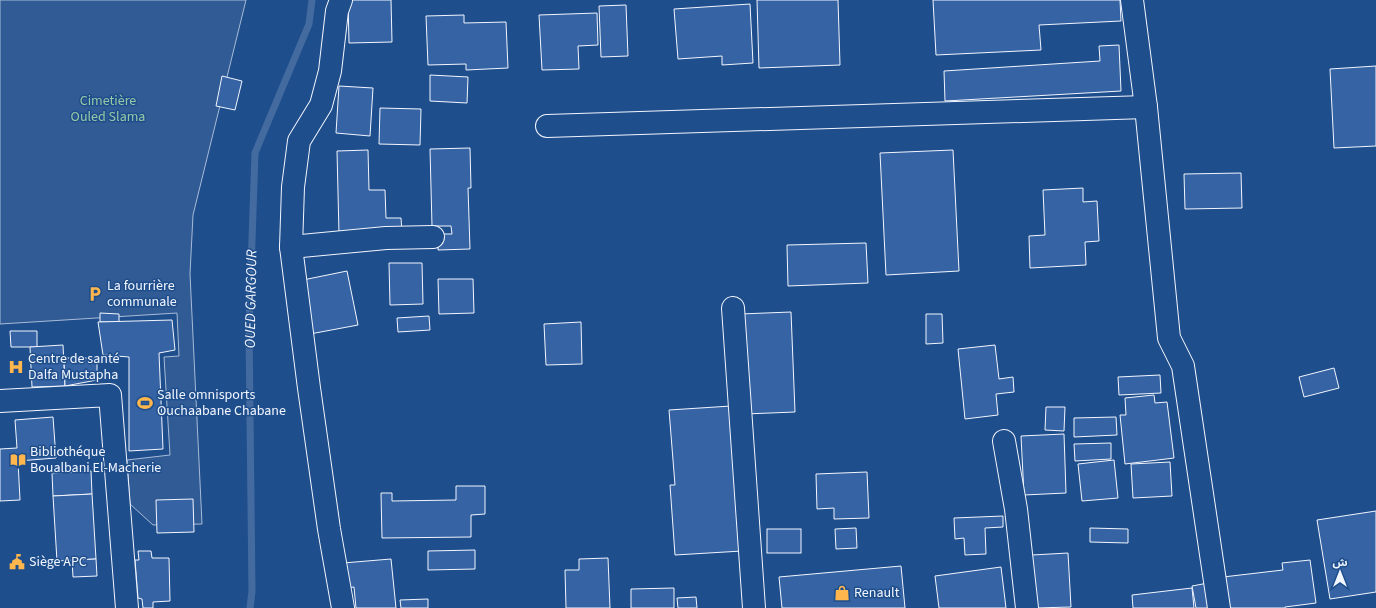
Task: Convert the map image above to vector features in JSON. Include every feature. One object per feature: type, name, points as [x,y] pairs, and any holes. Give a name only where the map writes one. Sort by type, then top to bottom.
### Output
[{"type":"street","points":[[341,0],[337,11],[330,71],[321,105],[299,141],[293,187],[290,247],[328,521],[343,608]]},
{"type":"street","points":[[1132,0],[1146,107],[1169,338],[1183,366],[1219,608]]},
{"type":"street","points":[[547,126],[1146,107]]},
{"type":"street","points":[[290,247],[386,238],[432,237]]},
{"type":"street","points":[[733,308],[754,608]]},
{"type":"street","points":[[0,401],[110,395],[127,608]]},
{"type":"street","points":[[1004,441],[1016,509],[1027,608]]},
{"type":"shaded area","name":"Cimetière Ouled Slama","points":[[0,0],[246,0],[193,215],[190,274],[202,524],[153,525],[130,504],[127,460],[170,455],[164,357],[179,356],[177,313],[0,324]]},
{"type":"building","points":[[348,0],[391,0],[392,42],[349,43]]},
{"type":"building","points":[[757,0],[838,0],[840,65],[759,68]]},
{"type":"building","points":[[933,0],[1120,0],[1121,21],[1039,25],[1041,50],[936,55]]},
{"type":"building","points":[[750,4],[753,63],[722,65],[722,56],[678,59],[674,9]]},
{"type":"building","points":[[626,5],[628,56],[601,57],[599,6]]},
{"type":"building","points":[[597,13],[598,45],[578,46],[579,69],[542,70],[539,15]]},
{"type":"building","points":[[464,15],[464,23],[506,22],[508,68],[466,70],[466,64],[428,65],[426,16]]},
{"type":"building","points":[[1119,45],[1121,91],[945,101],[944,71],[1100,61],[1099,46]]},
{"type":"building","points":[[1376,66],[1376,146],[1334,148],[1330,69]]},
{"type":"building","points":[[430,75],[468,77],[467,103],[430,101]]},
{"type":"building","points":[[222,76],[242,81],[235,110],[216,106]]},
{"type":"building","points":[[339,86],[373,88],[370,136],[336,133]]},
{"type":"building","points":[[380,108],[421,109],[420,145],[379,144]]},
{"type":"building","points":[[470,148],[471,188],[468,188],[470,249],[438,250],[438,234],[452,234],[451,226],[432,226],[430,149]]},
{"type":"building","points":[[368,150],[369,190],[385,190],[386,218],[401,218],[402,232],[339,234],[337,151]]},
{"type":"building","points":[[953,150],[959,271],[886,275],[880,153]]},
{"type":"building","points":[[1241,173],[1242,208],[1185,209],[1184,174]]},
{"type":"building","points":[[1083,188],[1083,202],[1097,201],[1099,241],[1085,242],[1086,265],[1030,268],[1029,236],[1045,235],[1043,190]]},
{"type":"building","points":[[866,243],[868,283],[788,286],[787,245]]},
{"type":"building","points":[[389,263],[422,263],[423,304],[390,305]]},
{"type":"building","points":[[347,271],[358,325],[310,334],[298,281]]},
{"type":"building","points":[[438,279],[473,279],[474,313],[439,314]]},
{"type":"building","points":[[791,312],[795,412],[745,414],[740,314]]},
{"type":"building","points":[[100,313],[119,314],[119,322],[100,322]]},
{"type":"building","points":[[926,314],[942,314],[943,343],[926,344]]},
{"type":"building","points":[[429,316],[430,330],[398,332],[397,318]]},
{"type":"building","name":"Salle omnisports Ouchaabane Chabane","points":[[172,320],[175,350],[159,353],[163,449],[129,451],[129,357],[103,355],[98,322]]},
{"type":"building","points":[[581,322],[582,364],[546,365],[544,324]]},
{"type":"building","points":[[10,331],[37,331],[37,347],[11,347]]},
{"type":"building","points":[[63,345],[65,386],[32,387],[30,347]]},
{"type":"building","points":[[995,345],[999,379],[1013,377],[1014,392],[996,394],[998,415],[965,419],[958,349]]},
{"type":"building","points":[[64,358],[97,358],[97,380],[65,386]]},
{"type":"building","points":[[1334,368],[1339,388],[1304,397],[1299,377]]},
{"type":"building","points":[[1160,375],[1161,393],[1119,395],[1118,377]]},
{"type":"building","points":[[1154,395],[1155,403],[1167,402],[1174,458],[1125,464],[1120,415],[1126,415],[1125,398]]},
{"type":"building","points":[[731,406],[742,551],[675,555],[670,485],[675,485],[669,410]]},
{"type":"building","points":[[1046,407],[1065,407],[1064,431],[1045,430]]},
{"type":"building","name":"Bibliothéque Boualbani El-Macherie","points":[[53,417],[56,458],[18,461],[20,500],[0,501],[0,449],[17,448],[15,420]]},
{"type":"building","points":[[1116,417],[1117,435],[1074,437],[1074,418]]},
{"type":"building","points":[[1064,434],[1066,493],[1024,495],[1021,436]]},
{"type":"building","points":[[1111,443],[1111,459],[1075,461],[1074,444]]},
{"type":"building","points":[[1114,460],[1118,498],[1082,501],[1078,464]]},
{"type":"building","points":[[1170,462],[1172,496],[1133,498],[1131,464]]},
{"type":"building","points":[[91,471],[92,494],[53,496],[52,473]]},
{"type":"building","points":[[867,472],[869,518],[834,519],[834,508],[817,509],[816,474]]},
{"type":"building","points":[[456,486],[485,486],[485,514],[471,515],[471,537],[382,538],[381,493],[392,493],[392,501],[456,500]]},
{"type":"building","points":[[92,494],[96,559],[57,561],[53,496]]},
{"type":"building","points":[[193,499],[194,532],[157,533],[156,500]]},
{"type":"building","points":[[1376,511],[1376,592],[1330,599],[1317,520]]},
{"type":"building","points":[[1003,516],[1003,527],[985,528],[986,554],[965,555],[964,538],[955,539],[954,518]]},
{"type":"building","points":[[856,528],[857,548],[836,549],[835,529]]},
{"type":"building","points":[[1090,528],[1128,529],[1128,543],[1090,542]]},
{"type":"building","points":[[767,529],[801,529],[801,553],[767,553]]},
{"type":"building","points":[[475,550],[475,569],[428,570],[428,551]]},
{"type":"building","points":[[138,551],[151,551],[152,558],[169,558],[170,601],[153,602],[153,608],[143,608],[142,599],[138,598],[135,560],[139,560]]},
{"type":"building","points":[[1068,553],[1071,607],[1035,608],[1032,555]]},
{"type":"building","points":[[608,558],[610,608],[566,608],[565,570],[579,570],[579,559]]},
{"type":"building","points":[[96,559],[97,576],[73,577],[72,560]]},
{"type":"building","points":[[391,559],[396,608],[356,608],[354,587],[345,588],[343,563]]},
{"type":"building","points":[[1310,560],[1316,603],[1285,608],[1227,608],[1223,577],[1283,570],[1282,563]]},
{"type":"building","name":"Renault","points":[[901,566],[905,608],[782,608],[779,577]]},
{"type":"building","points":[[1001,567],[1006,608],[939,608],[935,576]]},
{"type":"building","points":[[1208,583],[1213,608],[1196,608],[1192,586]]},
{"type":"building","points":[[674,588],[674,608],[631,608],[631,589]]},
{"type":"building","points":[[1192,588],[1194,608],[1133,608],[1132,595]]},
{"type":"building","points":[[696,597],[697,608],[678,608],[677,598]]},
{"type":"building","points":[[428,599],[428,608],[401,608],[400,600]]},
{"type":"waterway","name":"OUED GARGOUR","points":[[250,608],[252,591],[249,328],[255,153],[309,24],[312,0]]},
{"type":"place","name":"La fourrière communale","points":[[95,294]]},
{"type":"place","name":"Centre de santé Dalfa Mustapha","points":[[16,367]]},
{"type":"place","name":"Salle omnisports Ouchaabane Chabane","points":[[145,403]]},
{"type":"place","name":"Bibliothéque Boualbani El-Macherie","points":[[18,460]]},
{"type":"place","name":"Siège APC","points":[[17,562]]},
{"type":"place","name":"Renault","points":[[842,593]]}]
